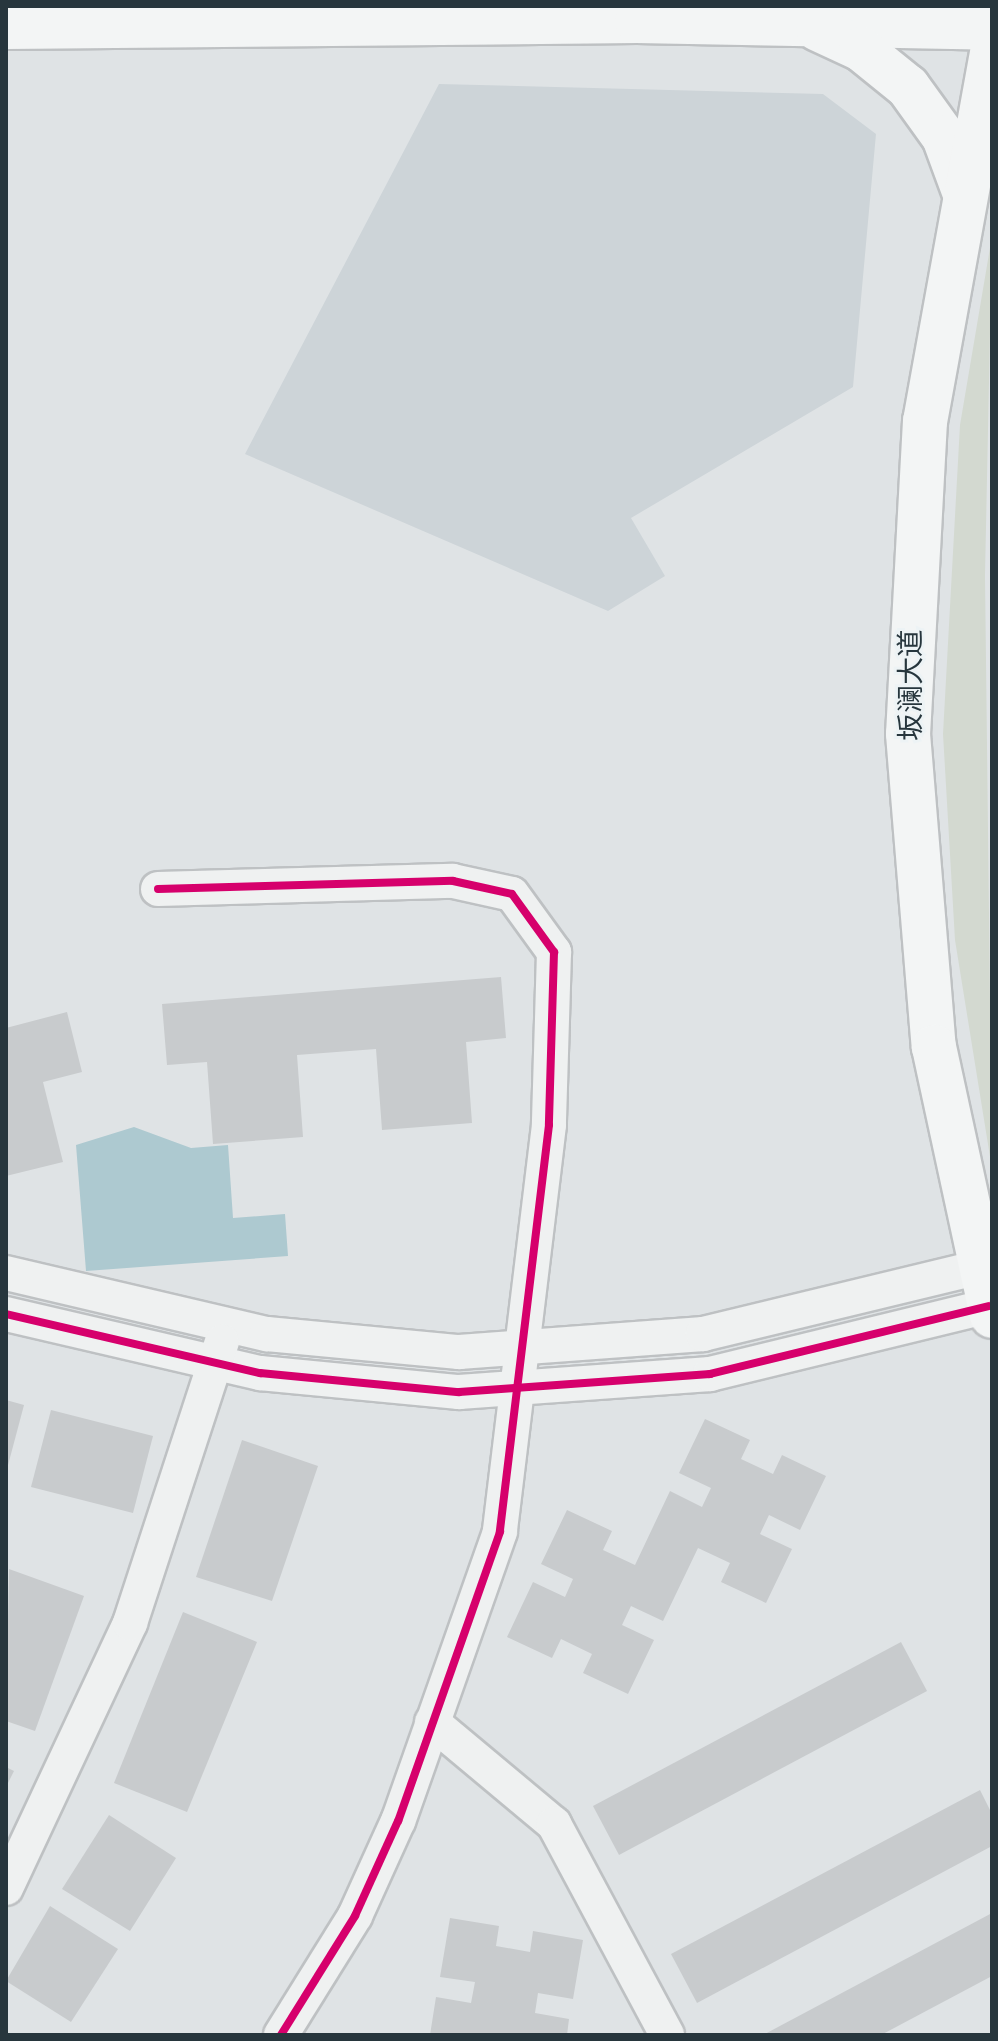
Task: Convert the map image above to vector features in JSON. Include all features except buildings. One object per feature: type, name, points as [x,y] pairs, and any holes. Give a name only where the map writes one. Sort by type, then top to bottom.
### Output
[{"type":"main road","points":[[6,27],[805,24],[992,28]]},
{"type":"main road","points":[[805,24],[861,49],[908,87],[944,137],[965,194]]},
{"type":"main road","name":"坂澜大道","points":[[987,1296],[934,1047],[908,734],[920,466],[992,53]]},
{"type":"street","points":[[158,889],[453,881],[512,894],[554,952],[549,1125],[500,1532],[432,1722],[355,1916],[281,2035]]},
{"type":"street","points":[[6,1273],[227,1326],[395,1349],[522,1351],[703,1334],[987,1296]]},
{"type":"street","points":[[6,1314],[216,1364],[392,1389],[517,1391],[710,1374],[987,1296]]},
{"type":"street","points":[[6,1888],[130,1623],[227,1326]]},
{"type":"street","points":[[432,1722],[554,1824],[667,2035]]},
{"type":"shaded area","points":[[439,84],[823,94],[876,134],[853,387],[631,518],[665,576],[608,611],[245,454]]},
{"type":"shaded area","points":[[992,236],[985,576],[992,1169],[955,940],[943,734],[960,425]]},
{"type":"water","points":[[134,1127],[191,1148],[228,1145],[233,1218],[285,1214],[288,1256],[86,1271],[76,1145]]},
{"type":"cycle path","points":[[158,889],[453,881],[512,894],[554,952],[549,1125],[500,1532],[398,1821],[355,1916],[281,2035]]},
{"type":"cycle path","points":[[6,1314],[260,1373],[459,1392],[710,1374],[989,1306]]}]
